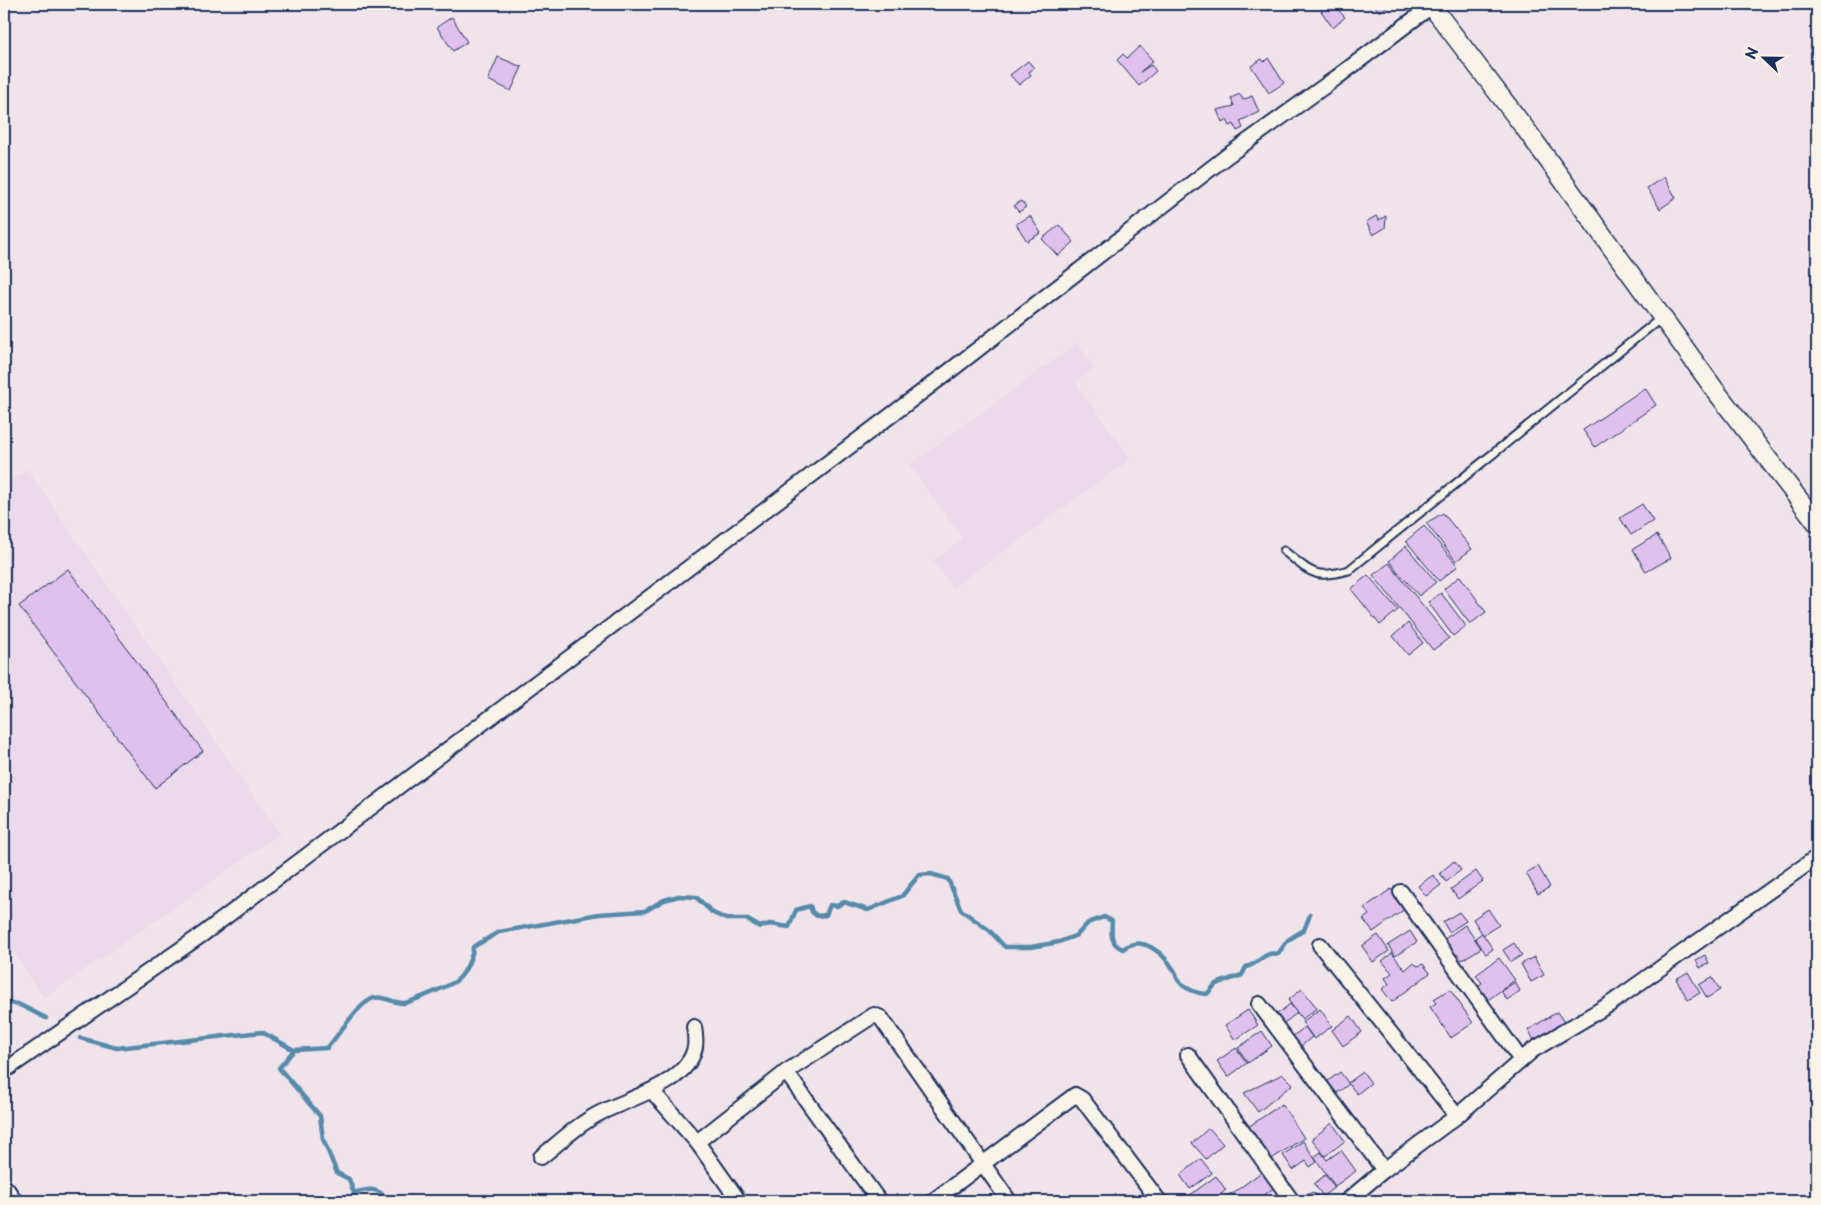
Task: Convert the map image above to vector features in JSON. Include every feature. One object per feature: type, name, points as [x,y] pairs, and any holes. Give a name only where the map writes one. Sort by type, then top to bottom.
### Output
[{"type":"highway","points":[[4,1192],[10,1201]]},
{"type":"street","points":[[4,1071],[203,934],[951,370],[1227,156],[1336,78],[1432,4],[1527,131],[1661,318],[1817,523]]},
{"type":"street","points":[[1347,1201],[1384,1170],[1457,1116],[1520,1060],[1610,1004],[1817,857]]},
{"type":"street","points":[[1401,892],[1520,1060]]},
{"type":"street","points":[[1320,945],[1457,1116]]},
{"type":"street","points":[[1259,1004],[1384,1170]]},
{"type":"street","points":[[697,1142],[786,1072],[870,1015],[876,1015],[881,1018],[1009,1201]]},
{"type":"street","points":[[541,1157],[582,1124],[600,1113],[652,1091],[681,1070],[689,1061],[695,1046],[694,1027]]},
{"type":"street","points":[[1188,1055],[1292,1201]]},
{"type":"street","points":[[786,1072],[879,1201]]},
{"type":"street","points":[[652,1091],[697,1142],[739,1201]]},
{"type":"street","points":[[933,1201],[1075,1095],[1082,1099],[1160,1201]]},
{"type":"lane","points":[[1284,551],[1314,573],[1327,576],[1349,570],[1661,318]]},
{"type":"shaded area","points":[[1077,343],[1095,368],[1075,382],[1131,459],[953,588],[933,561],[963,539],[909,465]]},
{"type":"shaded area","points":[[27,469],[280,834],[44,998],[4,938],[4,486]]},
{"type":"building","points":[[1328,4],[1332,4],[1345,17],[1333,28],[1321,11]]},
{"type":"building","points":[[1373,4],[1390,4],[1380,12]]},
{"type":"building","points":[[452,17],[467,42],[453,51],[437,27]]},
{"type":"building","points":[[1140,46],[1153,61],[1140,72],[1151,65],[1156,71],[1139,86],[1117,60],[1123,54],[1127,58]]},
{"type":"building","points":[[498,57],[522,67],[511,91],[488,80]]},
{"type":"building","points":[[1268,58],[1284,83],[1269,93],[1251,66],[1262,59],[1264,62]]},
{"type":"building","points":[[1028,61],[1034,68],[1029,72],[1031,75],[1019,85],[1010,75]]},
{"type":"building","points":[[1240,94],[1243,100],[1252,96],[1259,112],[1240,121],[1243,128],[1237,131],[1234,124],[1230,126],[1227,120],[1222,122],[1217,110],[1234,106],[1231,98]]},
{"type":"building","points":[[1664,177],[1676,198],[1660,209],[1647,188]]},
{"type":"building","points":[[1021,201],[1026,207],[1019,212],[1014,206]]},
{"type":"building","points":[[1030,216],[1041,233],[1027,241],[1016,224]]},
{"type":"building","points":[[1376,216],[1379,220],[1386,216],[1385,228],[1373,235],[1366,222]]},
{"type":"building","points":[[1059,225],[1074,242],[1058,256],[1042,239]]},
{"type":"building","points":[[1645,388],[1656,405],[1595,447],[1583,430]]},
{"type":"building","points":[[1642,504],[1653,521],[1631,535],[1620,518]]},
{"type":"building","points":[[1443,513],[1472,549],[1456,561],[1426,523]]},
{"type":"building","points":[[1424,526],[1458,566],[1439,581],[1406,541]]},
{"type":"building","points":[[1657,535],[1671,558],[1646,572],[1633,549]]},
{"type":"building","points":[[1406,546],[1436,582],[1419,596],[1389,561]]},
{"type":"building","points":[[1389,563],[1449,638],[1433,650],[1373,575]]},
{"type":"building","points":[[68,569],[203,751],[155,788],[19,606]]},
{"type":"building","points":[[1368,575],[1398,610],[1380,625],[1351,589]]},
{"type":"building","points":[[1460,576],[1486,612],[1470,624],[1444,589]]},
{"type":"building","points":[[1441,593],[1466,626],[1453,636],[1428,602]]},
{"type":"building","points":[[1408,623],[1423,643],[1408,655],[1393,636]]},
{"type":"building","points":[[1454,861],[1461,870],[1446,882],[1440,873]]},
{"type":"building","points":[[1538,866],[1550,887],[1538,894],[1526,873]]},
{"type":"building","points":[[1476,871],[1483,881],[1458,899],[1451,889]]},
{"type":"building","points":[[1433,875],[1441,885],[1426,896],[1418,886]]},
{"type":"building","points":[[1391,889],[1405,909],[1373,932],[1363,919],[1369,915],[1364,908]]},
{"type":"building","points":[[1488,909],[1499,925],[1483,935],[1473,919]]},
{"type":"building","points":[[1459,912],[1466,921],[1449,932],[1443,922]]},
{"type":"building","points":[[1465,925],[1481,948],[1462,960],[1458,954],[1454,956],[1443,940]]},
{"type":"building","points":[[1410,931],[1417,942],[1395,956],[1388,945]]},
{"type":"building","points":[[1482,933],[1493,949],[1486,954],[1475,938]]},
{"type":"building","points":[[1378,935],[1389,951],[1373,962],[1362,946]]},
{"type":"building","points":[[1514,943],[1522,955],[1511,962],[1503,950]]},
{"type":"building","points":[[1392,953],[1405,970],[1413,963],[1418,966],[1423,964],[1430,973],[1392,1002],[1382,989],[1389,984],[1385,978],[1392,973],[1382,961]]},
{"type":"building","points":[[1705,955],[1709,963],[1700,968],[1696,960]]},
{"type":"building","points":[[1534,957],[1544,975],[1531,982],[1521,964]]},
{"type":"building","points":[[1499,958],[1515,980],[1488,1000],[1478,986],[1482,983],[1476,975]]},
{"type":"building","points":[[1688,972],[1700,993],[1688,1000],[1676,979]]},
{"type":"building","points":[[1712,977],[1720,990],[1707,998],[1699,985]]},
{"type":"building","points":[[1515,982],[1520,991],[1507,1000],[1501,991]]},
{"type":"building","points":[[1302,989],[1317,1008],[1302,1019],[1288,1000]]},
{"type":"building","points":[[1450,989],[1473,1023],[1451,1038],[1430,1007],[1436,1003],[1434,999]]},
{"type":"building","points":[[1290,1004],[1297,1013],[1283,1024],[1276,1015]]},
{"type":"building","points":[[1320,1009],[1332,1026],[1314,1039],[1302,1022]]},
{"type":"building","points":[[1248,1010],[1258,1025],[1235,1040],[1225,1025]]},
{"type":"building","points":[[1557,1012],[1564,1022],[1534,1040],[1528,1030]]},
{"type":"building","points":[[1351,1016],[1362,1032],[1343,1046],[1332,1030]]},
{"type":"building","points":[[1305,1027],[1312,1037],[1300,1047],[1293,1036]]},
{"type":"building","points":[[1262,1031],[1272,1046],[1248,1063],[1238,1048]]},
{"type":"building","points":[[1236,1048],[1247,1063],[1228,1077],[1217,1061]]},
{"type":"building","points":[[1340,1072],[1349,1084],[1333,1096],[1324,1084]]},
{"type":"building","points":[[1363,1072],[1371,1083],[1357,1094],[1348,1083]]},
{"type":"building","points":[[1283,1074],[1293,1084],[1258,1112],[1244,1093]]},
{"type":"building","points":[[1282,1104],[1304,1138],[1270,1160],[1248,1127]]},
{"type":"building","points":[[1332,1123],[1345,1141],[1325,1156],[1312,1139]]},
{"type":"building","points":[[1209,1128],[1223,1144],[1206,1159],[1192,1143]]},
{"type":"building","points":[[1303,1141],[1317,1162],[1310,1167],[1306,1161],[1293,1170],[1283,1155]]},
{"type":"building","points":[[1341,1150],[1356,1171],[1335,1186],[1314,1157],[1321,1152],[1327,1160]]},
{"type":"building","points":[[1201,1159],[1212,1173],[1190,1189],[1180,1175]]},
{"type":"building","points":[[1263,1171],[1275,1187],[1256,1201],[1240,1201],[1233,1193]]},
{"type":"building","points":[[1325,1175],[1335,1187],[1323,1196],[1314,1184]]},
{"type":"building","points":[[1216,1176],[1226,1190],[1212,1201],[1182,1201]]},
{"type":"building","points":[[1312,1192],[1318,1196],[1316,1201],[1299,1201]]},
{"type":"building","points":[[1231,1193],[1238,1201],[1221,1201]]},
{"type":"waterway","points":[[80,1038],[117,1048],[262,1032],[294,1050],[327,1048],[355,1013],[368,1001],[378,997],[404,1003],[431,993],[460,978],[470,960],[473,947],[499,932],[599,914],[645,911],[664,900],[679,896],[696,897],[713,913],[726,919],[746,919],[760,927],[770,924],[789,927],[796,910],[810,906],[812,912],[817,916],[826,915],[830,905],[837,906],[844,902],[868,910],[902,896],[919,875],[931,874],[948,879],[961,910],[989,930],[1005,947],[1031,947],[1059,942],[1077,935],[1088,923],[1104,917],[1112,921],[1112,938],[1119,947],[1123,949],[1137,944],[1152,948],[1164,957],[1174,970],[1181,984],[1192,991],[1207,994],[1216,984],[1242,975],[1246,967],[1265,956],[1278,954],[1288,940],[1304,930],[1310,915]]},
{"type":"waterway","points":[[4,1003],[18,1004],[46,1018]]},
{"type":"waterway","points":[[294,1050],[279,1068],[320,1116],[323,1139],[337,1173],[349,1179],[354,1193],[373,1190],[381,1193],[388,1201]]},
{"type":"waterway","points":[[542,1201],[568,1201]]}]
